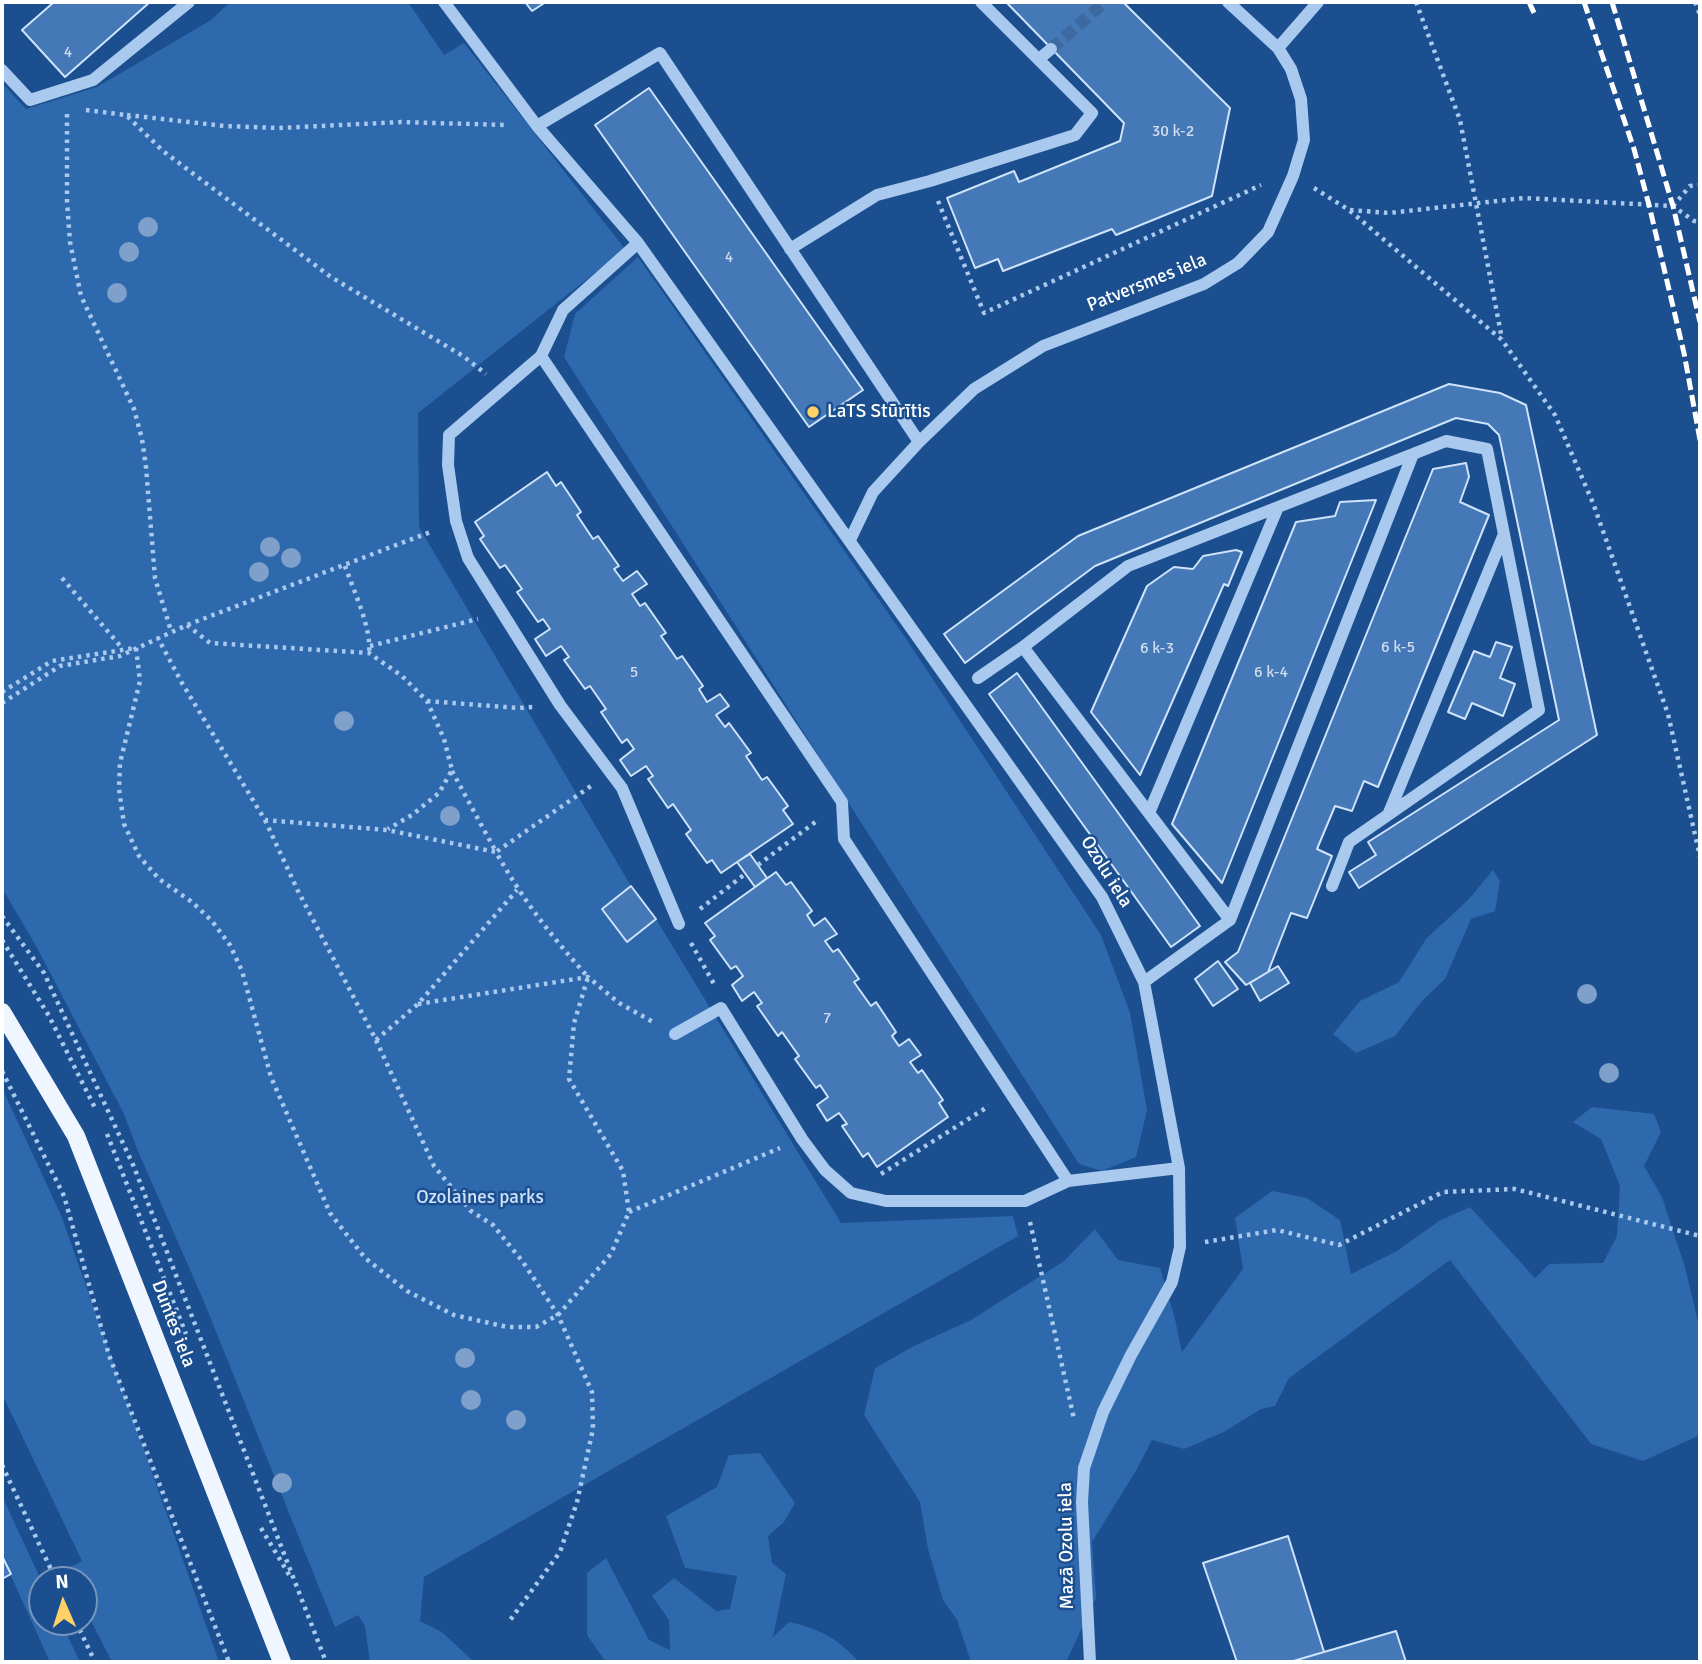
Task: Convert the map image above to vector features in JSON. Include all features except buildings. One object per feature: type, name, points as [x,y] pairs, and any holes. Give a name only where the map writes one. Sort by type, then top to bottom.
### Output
[{"type":"main road","name":"Duntes iela","points":[[2,1012],[76,1136],[282,1662]]},
{"type":"street","points":[[2,70],[30,100],[93,80],[189,2]]},
{"type":"street","name":"Ozolu iela","points":[[443,2],[537,126],[638,243],[1102,897],[1144,982],[1179,1168],[1180,1247],[1172,1282]]},
{"type":"street","points":[[790,249],[877,195],[1075,135],[1092,113],[981,2]]},
{"type":"street","name":"Patversmes iela","points":[[850,540],[873,492],[919,442],[974,389],[1043,346],[1203,284],[1238,263],[1268,232],[1293,176],[1304,140],[1301,99],[1291,69],[1278,48],[1228,2]]},
{"type":"street","points":[[1278,48],[1318,2]]},
{"type":"street","points":[[1039,60],[1051,49]]},
{"type":"street","points":[[537,126],[660,53],[919,442]]},
{"type":"street","points":[[638,243],[563,310],[541,356],[449,435],[448,465],[456,521],[468,558],[560,705],[622,788],[679,924]]},
{"type":"street","points":[[541,356],[842,803],[844,839],[1068,1181]]},
{"type":"street","points":[[978,678],[1128,566],[1446,441],[1487,449],[1539,710],[1349,842],[1332,886]]},
{"type":"street","points":[[1144,982],[1230,920],[1413,454]]},
{"type":"street","points":[[1149,814],[1278,507]]},
{"type":"street","points":[[1388,815],[1504,534]]},
{"type":"street","points":[[1023,647],[1230,920]]},
{"type":"street","points":[[675,1034],[721,1008],[802,1139],[825,1170],[851,1193],[886,1201],[1025,1200],[1068,1181],[1179,1168]]},
{"type":"street","name":"Mazā Ozolu iela","points":[[1090,1662],[1082,1502],[1084,1468],[1103,1412],[1172,1282]]},
{"type":"path","points":[[1416,2],[1460,120],[1502,340]]},
{"type":"path","points":[[1695,2],[1700,15]]},
{"type":"path","points":[[65,89],[67,201],[75,269],[81,296],[134,409],[142,439],[155,578],[171,631]]},
{"type":"path","points":[[67,107],[224,126],[279,128],[401,122],[537,126]]},
{"type":"path","points":[[126,115],[163,151],[331,277],[463,356],[503,387]]},
{"type":"path","points":[[930,181],[984,313],[1269,181],[1293,176],[1349,210],[1502,340],[1555,415],[1593,503],[1668,714],[1700,857]]},
{"type":"path","points":[[1674,206],[1690,186],[1700,185]]},
{"type":"path","points":[[1349,210],[1389,213],[1524,198],[1674,206],[1694,221],[1700,222]]},
{"type":"path","points":[[2,703],[60,666],[120,656],[171,631],[456,521]]},
{"type":"path","points":[[345,566],[370,646],[369,653]]},
{"type":"path","points":[[62,578],[122,648]]},
{"type":"path","points":[[370,646],[503,613]]},
{"type":"path","points":[[187,625],[210,643],[369,653],[402,676],[427,701],[444,739],[452,770],[517,890],[588,977],[619,1003],[675,1034]]},
{"type":"path","points":[[158,638],[182,683],[265,820],[298,891],[376,1040],[434,1166],[471,1211],[493,1225],[523,1262],[558,1315],[592,1392],[593,1429],[577,1502],[560,1552],[508,1623]]},
{"type":"path","points":[[2,692],[52,661],[135,648]]},
{"type":"path","points":[[135,648],[140,681],[121,763],[119,789],[124,824],[139,856],[159,879],[192,902],[212,921],[230,946],[242,971],[271,1077],[330,1213],[365,1258],[407,1291],[454,1315],[507,1326],[536,1328],[558,1315],[611,1254],[629,1212],[623,1171],[569,1079],[574,1023],[588,977]]},
{"type":"path","points":[[427,701],[518,708],[560,705]]},
{"type":"path","points":[[387,830],[412,815],[439,793],[452,770]]},
{"type":"path","points":[[265,820],[387,830],[496,852],[610,772]]},
{"type":"path","points":[[758,865],[842,803]]},
{"type":"path","points":[[679,924],[745,874]]},
{"type":"path","points":[[376,1040],[418,1004],[517,890]]},
{"type":"path","points":[[2,916],[44,973],[134,1167],[326,1662]]},
{"type":"path","points":[[691,944],[713,980],[721,1008]]},
{"type":"path","points":[[418,1004],[588,977]]},
{"type":"path","points":[[2,1070],[64,1196],[109,1355],[229,1662]]},
{"type":"path","points":[[851,1193],[1011,1093]]},
{"type":"path","points":[[629,1212],[802,1139]]},
{"type":"path","points":[[1180,1247],[1277,1230],[1339,1245],[1443,1192],[1515,1189],[1700,1236]]},
{"type":"path","points":[[1025,1200],[1084,1468]]},
{"type":"path","points":[[2,1465],[49,1566]]},
{"type":"path","points":[[82,1636],[94,1662]]},
{"type":"green space","name":"Ozolaines parks","points":[[230,2],[408,2],[444,55],[464,43],[625,249],[418,413],[419,527],[631,886],[656,919],[841,1223],[1013,1216],[1018,1236],[424,1577],[420,1621],[442,1632],[474,1662],[370,1662],[365,1626],[358,1615],[335,1627],[202,1297],[124,1114],[36,946],[2,888],[2,83],[26,109],[97,87],[211,20]]},
{"type":"green space","points":[[638,257],[907,640],[1101,935],[1130,1013],[1147,1110],[1136,1157],[1102,1171],[1079,1164],[564,357],[575,314]]},
{"type":"green space","points":[[1493,870],[1500,881],[1495,911],[1471,919],[1445,979],[1422,1001],[1395,1036],[1356,1053],[1333,1034],[1360,1001],[1399,982],[1426,939],[1469,899]]},
{"type":"green space","points":[[2,1088],[61,1215],[219,1662],[112,1662],[98,1634],[98,1566],[73,1566],[82,1561],[2,1394]]},
{"type":"green space","points":[[1592,1107],[1654,1114],[1661,1132],[1644,1166],[1662,1197],[1685,1267],[1700,1330],[1700,1435],[1643,1461],[1591,1444],[1450,1260],[1289,1378],[1275,1406],[1261,1409],[1224,1432],[1184,1449],[1152,1440],[1092,1542],[1096,1598],[1066,1662],[971,1662],[957,1620],[943,1600],[928,1549],[920,1502],[864,1415],[875,1368],[914,1346],[971,1320],[1064,1261],[1095,1229],[1118,1260],[1160,1268],[1182,1352],[1243,1269],[1235,1218],[1272,1191],[1307,1198],[1340,1220],[1351,1274],[1397,1251],[1439,1221],[1470,1207],[1535,1278],[1549,1264],[1603,1263],[1617,1236],[1620,1186],[1601,1139],[1573,1122]]},
{"type":"green space","points":[[760,1453],[795,1503],[784,1522],[768,1536],[772,1563],[786,1574],[773,1637],[789,1622],[800,1624],[836,1641],[859,1662],[606,1662],[587,1635],[587,1573],[606,1558],[649,1640],[670,1650],[669,1620],[652,1596],[674,1578],[716,1611],[730,1609],[737,1576],[685,1568],[666,1516],[717,1487],[729,1455]]},
{"type":"green space","points":[[2,1496],[35,1566],[28,1566],[28,1613],[2,1556]]},
{"type":"green space","points":[[38,1636],[68,1636],[80,1662],[50,1662]]},
{"type":"tunnel","points":[[1051,49],[1105,2]]},
{"type":"railway","points":[[1529,2],[1535,15]]},
{"type":"railway","points":[[1584,2],[1634,149],[1649,205],[1684,353],[1700,440]]},
{"type":"railway","points":[[1612,2],[1673,206],[1700,322]]},
{"type":"place","name":"LaTS Stūrītis","points":[[813,412]]}]
